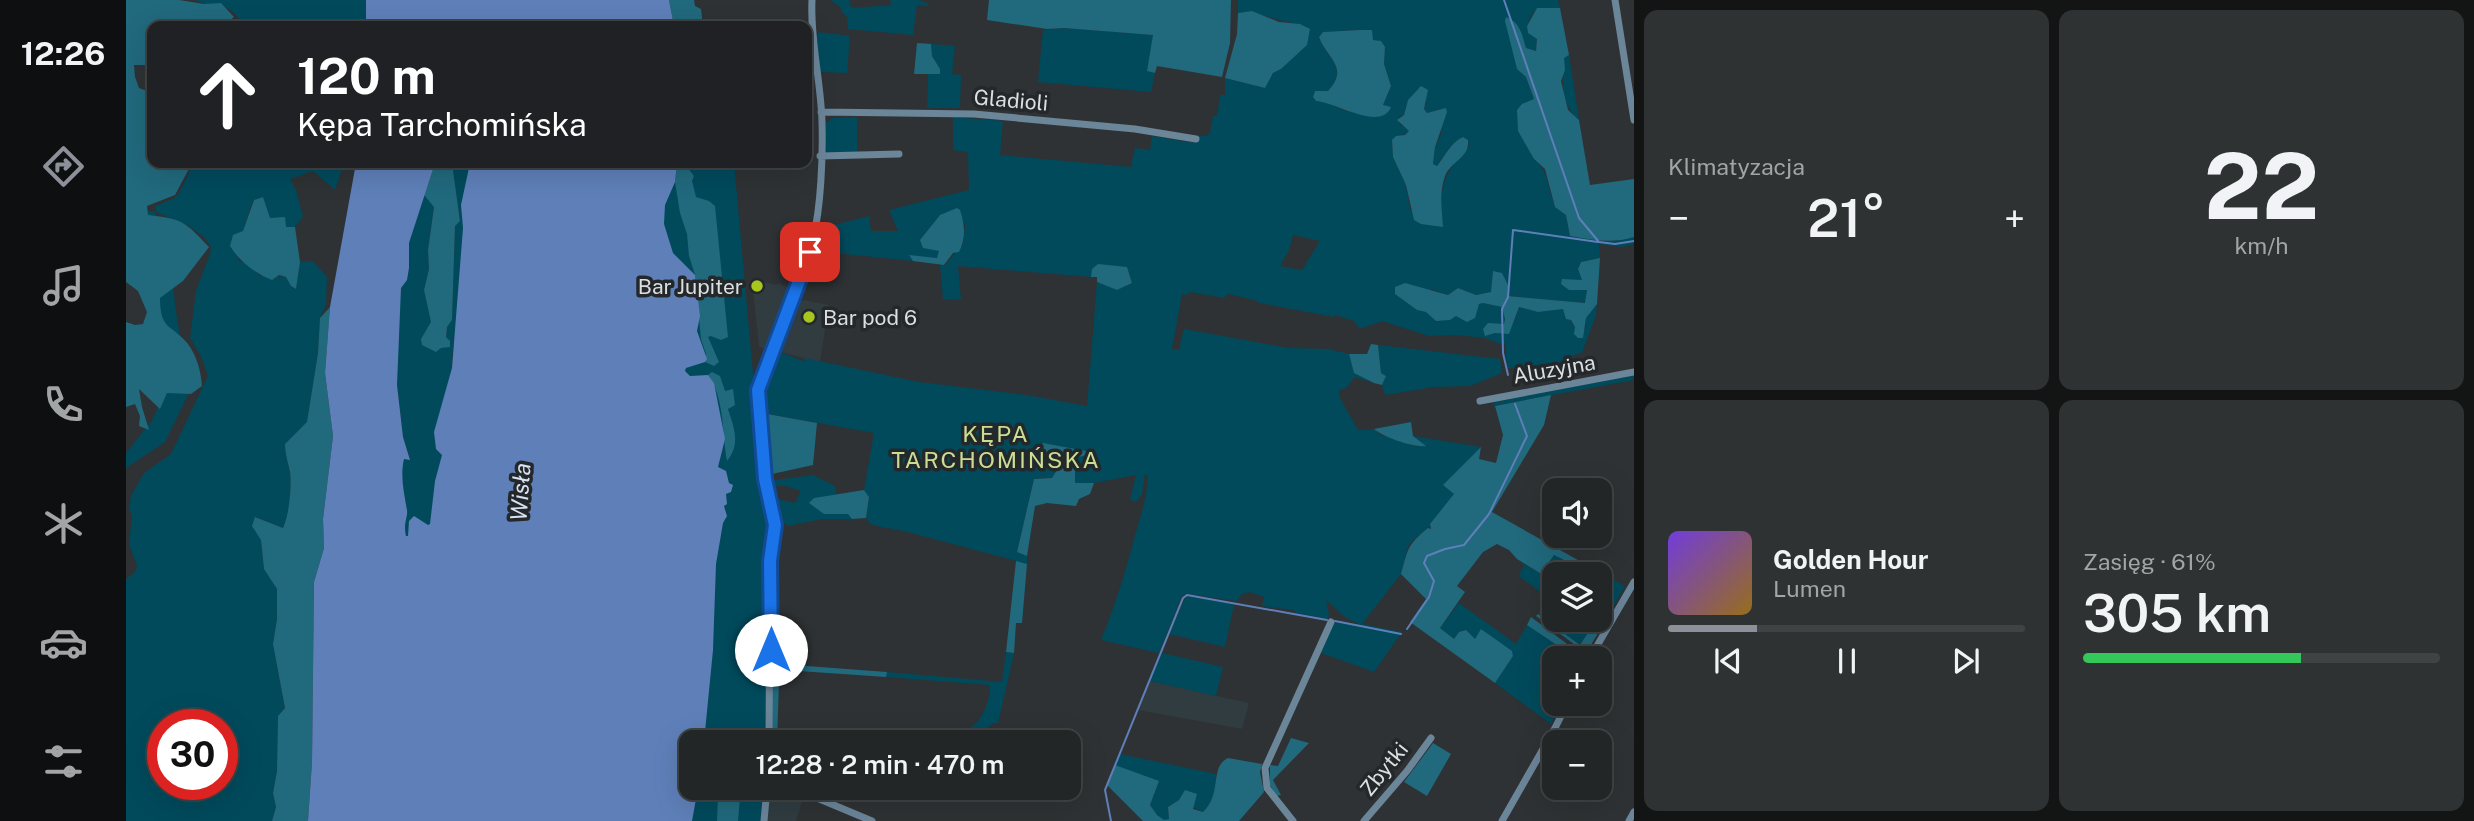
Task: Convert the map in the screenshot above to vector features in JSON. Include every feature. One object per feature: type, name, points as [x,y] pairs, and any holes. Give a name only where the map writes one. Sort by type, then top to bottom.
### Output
[{"type":"street","points":[[811,21],[812,0]]},
{"type":"street","points":[[1615,0],[1631,81],[1634,120]]},
{"type":"street","points":[[769,730],[771,543],[775,525],[765,479],[758,390],[805,268],[814,236],[821,112],[812,35]]},
{"type":"street","name":"Gladioli","points":[[821,112],[974,114],[1135,129],[1196,139]]},
{"type":"street","points":[[820,156],[900,154]]},
{"type":"street","name":"Aluzyjna","points":[[1480,401],[1634,372]]},
{"type":"street","points":[[1597,646],[1634,582]]},
{"type":"street","points":[[1293,821],[1267,788],[1265,768],[1331,622]]},
{"type":"street","points":[[1502,821],[1560,716]]},
{"type":"street","name":"Zbytki","points":[[1364,821],[1431,738]]},
{"type":"street","points":[[764,821],[765,800]]},
{"type":"street","points":[[822,800],[872,821]]},
{"type":"street","points":[[1629,821],[1634,812]]},
{"type":"shaded area","points":[[126,0],[221,3],[234,17],[229,21],[147,21],[147,65],[134,65],[139,88],[147,91],[147,168],[189,168],[175,195],[147,206],[148,215],[182,223],[209,247],[183,281],[160,298],[165,322],[188,344],[194,354],[202,386],[191,394],[167,393],[160,409],[139,389],[149,430],[139,426],[140,416],[135,404],[126,407],[126,322],[143,324],[147,312],[138,291],[126,282]]},
{"type":"shaded area","points":[[195,0],[366,0],[366,21],[238,21],[239,19],[229,9]]},
{"type":"shaded area","points":[[669,0],[694,0],[695,6],[701,9],[702,21],[673,21]]},
{"type":"shaded area","points":[[830,0],[849,0],[851,7],[890,6],[891,0],[919,0],[929,4],[917,5],[913,35],[848,29],[847,17],[841,11],[842,8]]},
{"type":"shaded area","points":[[989,0],[1231,0],[1230,43],[1222,77],[1157,66],[1155,73],[1147,71],[1153,35],[1047,29],[987,20]]},
{"type":"shaded area","points":[[1238,0],[1558,0],[1560,8],[1537,8],[1530,19],[1528,32],[1537,39],[1536,51],[1526,48],[1519,26],[1522,74],[1526,77],[1534,100],[1534,159],[1545,174],[1554,202],[1566,215],[1570,236],[1610,241],[1634,237],[1634,244],[1621,247],[1599,244],[1600,258],[1581,262],[1578,269],[1587,290],[1586,303],[1508,296],[1493,271],[1492,292],[1476,295],[1458,288],[1448,295],[1431,289],[1417,310],[1456,316],[1483,303],[1502,307],[1504,325],[1485,335],[1495,333],[1514,322],[1519,307],[1538,312],[1563,309],[1575,327],[1586,329],[1586,318],[1597,304],[1596,315],[1582,353],[1573,355],[1572,362],[1558,365],[1559,369],[1522,378],[1513,368],[1508,368],[1506,343],[1457,335],[1429,336],[1382,321],[1359,328],[1354,321],[1335,315],[1334,317],[1260,303],[1228,294],[1224,298],[1190,292],[1187,295],[1182,294],[1172,349],[1179,349],[1184,329],[1289,348],[1328,349],[1349,354],[1354,373],[1374,383],[1355,377],[1346,388],[1339,390],[1340,398],[1358,430],[1374,429],[1381,435],[1418,447],[1413,436],[1481,447],[1443,485],[1455,494],[1428,528],[1412,541],[1401,574],[1362,624],[1402,632],[1374,672],[1321,653],[1334,622],[1361,625],[1345,617],[1326,600],[1328,619],[1296,613],[1294,610],[1262,606],[1264,597],[1250,592],[1242,594],[1237,601],[1187,594],[1182,596],[1159,653],[1101,640],[1120,588],[1145,499],[1148,476],[1145,474],[1142,494],[1136,502],[1130,499],[1136,475],[1094,483],[1075,483],[1052,478],[1034,479],[1017,552],[1027,556],[1027,564],[872,525],[866,518],[869,497],[864,490],[874,433],[762,413],[767,372],[780,352],[805,362],[804,358],[919,382],[1026,395],[1087,406],[1097,282],[1117,290],[1132,283],[1127,267],[1092,269],[1091,277],[958,266],[961,300],[943,299],[940,264],[945,265],[963,244],[965,224],[940,215],[920,240],[940,251],[937,258],[910,256],[913,261],[816,251],[820,229],[869,216],[871,231],[898,231],[889,210],[969,190],[968,152],[953,150],[953,117],[1003,121],[1000,155],[1131,167],[1135,148],[1150,150],[1152,136],[1194,143],[1198,135],[1206,136],[1210,133],[1213,116],[1217,116],[1220,95],[1225,95],[1225,78],[1265,88],[1273,73],[1293,57],[1299,24],[1238,13]],"holes":[[[1360,30],[1385,47],[1384,64],[1391,86],[1383,105],[1346,111],[1313,97],[1315,91],[1328,91],[1337,75],[1337,69],[1319,37],[1323,32]],[[1408,100],[1427,102],[1424,109],[1427,113],[1442,109],[1441,134],[1435,147],[1433,164],[1436,166],[1455,142],[1463,137],[1468,140],[1469,146],[1451,168],[1444,182],[1442,211],[1410,210],[1406,185],[1393,157],[1392,141],[1410,131],[1400,125],[1399,116],[1404,115]],[[1293,235],[1320,241],[1302,270],[1280,266],[1289,250]]]},
{"type":"shaded area","points":[[1537,8],[1560,8],[1569,55],[1564,58],[1565,70],[1561,81],[1568,110],[1579,120],[1590,185],[1634,179],[1634,237],[1610,241],[1570,236],[1566,215],[1555,207],[1545,169],[1534,159],[1518,131],[1517,110],[1522,104],[1534,99],[1526,77],[1517,69],[1505,21],[1506,17],[1515,23],[1526,48],[1536,51],[1537,39],[1528,33],[1527,26]]},
{"type":"shaded area","points":[[1252,11],[1279,22],[1300,24],[1310,29],[1307,45],[1273,73],[1265,88],[1225,78],[1237,34],[1238,13]]},
{"type":"shaded area","points":[[1064,28],[1154,35],[1147,71],[1155,73],[1151,92],[1038,82],[1043,30]]},
{"type":"shaded area","points":[[1372,30],[1373,40],[1381,41],[1385,47],[1384,64],[1391,86],[1383,105],[1391,107],[1386,114],[1378,117],[1357,114],[1316,101],[1313,97],[1315,91],[1328,91],[1337,76],[1335,63],[1319,37],[1323,32]]},
{"type":"shaded area","points":[[819,32],[850,36],[847,73],[820,72],[816,36]]},
{"type":"shaded area","points":[[917,43],[931,44],[932,56],[940,74],[914,74]]},
{"type":"shaded area","points":[[931,44],[955,46],[952,74],[961,75],[960,108],[927,108],[928,74],[940,73],[932,56]]},
{"type":"shaded area","points":[[1569,55],[1579,120],[1565,99],[1564,57]]},
{"type":"shaded area","points":[[1421,86],[1428,90],[1424,109],[1427,113],[1446,108],[1447,112],[1435,147],[1433,164],[1437,166],[1459,139],[1463,137],[1468,140],[1466,151],[1448,171],[1443,182],[1443,227],[1421,224],[1414,220],[1406,185],[1393,157],[1392,140],[1409,131],[1397,120],[1404,115],[1408,100]]},
{"type":"shaded area","points":[[857,117],[857,153],[825,154],[826,123],[832,118]]},
{"type":"shaded area","points":[[192,168],[342,168],[335,190],[313,171],[290,179],[296,190],[303,217],[295,227],[285,227],[270,218],[263,197],[253,200],[243,231],[238,260],[253,267],[259,275],[287,277],[291,286],[296,289],[300,262],[313,261],[327,277],[326,305],[320,318],[318,353],[307,423],[285,444],[291,485],[286,523],[284,528],[255,517],[264,569],[277,589],[277,619],[273,644],[285,708],[278,716],[277,771],[273,793],[276,807],[272,821],[126,821],[126,579],[135,572],[137,566],[129,544],[131,496],[144,473],[171,454],[208,376],[201,356],[190,338],[196,291],[211,247],[205,238],[189,226],[156,212],[155,206],[173,199],[179,193]]},
{"type":"shaded area","points":[[433,168],[453,168],[460,221],[455,226],[452,320],[447,327],[446,337],[450,341],[450,347],[436,352],[422,345],[421,339],[431,322],[424,290],[429,269],[428,250],[434,207],[424,195]]},
{"type":"shaded area","points":[[453,168],[476,168],[466,283],[447,392],[465,550],[406,536],[401,517],[407,510],[398,469],[402,458],[410,459],[403,437],[397,385],[401,288],[409,268],[409,243],[424,195],[434,206],[428,250],[429,269],[424,290],[432,323],[425,334],[441,348],[450,346],[446,337],[447,327],[452,320],[455,226],[460,221]]},
{"type":"shaded area","points":[[524,168],[734,168],[763,484],[770,528],[767,530],[770,608],[768,730],[679,730],[679,800],[765,800],[764,821],[525,821]]},
{"type":"shaded area","points":[[676,168],[688,168],[694,176],[692,181],[696,197],[715,206],[728,337],[721,340],[708,337],[719,362],[714,366],[705,362],[695,275],[675,182]]},
{"type":"shaded area","points":[[263,197],[270,218],[285,217],[286,227],[295,227],[300,262],[296,289],[286,277],[279,275],[272,280],[254,271],[230,246],[233,235],[243,231],[254,200]]},
{"type":"shaded area","points":[[133,208],[155,212],[171,259],[175,305],[189,393],[165,442],[126,468],[126,453],[153,419],[165,390],[163,325]]},
{"type":"shaded area","points":[[957,208],[962,216],[964,231],[959,252],[953,253],[944,265],[913,261],[909,255],[937,258],[939,251],[923,248],[920,240],[940,215]]},
{"type":"shaded area","points":[[1600,258],[1597,304],[1586,318],[1583,338],[1574,334],[1575,327],[1571,320],[1566,319],[1563,309],[1538,312],[1519,307],[1509,334],[1495,333],[1485,336],[1483,329],[1488,323],[1504,324],[1502,307],[1483,303],[1479,304],[1475,318],[1467,322],[1456,316],[1450,320],[1436,321],[1395,294],[1395,287],[1405,283],[1448,295],[1458,288],[1476,295],[1491,292],[1493,271],[1502,273],[1508,285],[1508,296],[1585,303],[1587,290],[1569,290],[1561,284],[1562,279],[1582,280],[1578,269],[1581,262]]},
{"type":"shaded area","points":[[1098,264],[1127,267],[1132,283],[1117,290],[1097,282],[1097,277],[1091,277],[1092,269]]},
{"type":"shaded area","points":[[752,280],[777,285],[778,283],[793,290],[770,350],[759,347]]},
{"type":"shaded area","points":[[803,300],[829,305],[820,362],[780,352],[779,349],[796,305]]},
{"type":"shaded area","points":[[330,307],[325,373],[333,436],[323,519],[324,548],[314,582],[312,762],[308,821],[272,821],[276,807],[273,793],[277,771],[278,716],[285,708],[273,644],[277,619],[277,589],[264,569],[261,540],[252,526],[255,517],[283,528],[285,523],[291,485],[285,444],[307,422],[318,353],[320,318]]},
{"type":"shaded area","points":[[1371,344],[1378,345],[1381,373],[1386,376],[1382,385],[1354,373],[1349,354],[1367,354]]},
{"type":"shaded area","points":[[1378,345],[1500,359],[1502,373],[1470,386],[1433,387],[1385,395],[1382,385],[1386,376],[1381,373]]},
{"type":"shaded area","points":[[712,372],[720,376],[725,391],[733,389],[735,405],[728,409],[735,442],[727,461],[720,406],[708,375]]},
{"type":"shaded area","points":[[1634,375],[1634,380],[1493,406],[1494,402]]},
{"type":"shaded area","points":[[1551,395],[1544,425],[1492,512],[1542,540],[1542,548],[1556,548],[1581,562],[1568,562],[1554,555],[1549,562],[1542,562],[1542,575],[1497,544],[1483,552],[1457,586],[1465,592],[1440,628],[1454,639],[1459,632],[1466,630],[1475,639],[1481,629],[1512,651],[1513,656],[1495,683],[1410,622],[1426,599],[1401,574],[1412,543],[1428,528],[1431,529],[1430,524],[1454,494],[1443,485],[1481,447],[1479,459],[1496,463],[1503,435],[1495,406]]},
{"type":"shaded area","points":[[762,413],[817,423],[813,465],[772,474],[766,471]]},
{"type":"shaded area","points":[[1411,422],[1413,436],[1426,446],[1399,441],[1374,429]]},
{"type":"shaded area","points":[[1043,443],[1086,451],[1086,455],[1049,466],[1028,463],[1026,455]]},
{"type":"shaded area","points":[[1070,466],[1075,469],[1075,483],[1094,483],[1090,494],[1079,499],[1076,506],[1047,503],[1035,506],[1027,556],[1017,552],[1034,479],[1052,478],[1057,470]]},
{"type":"shaded area","points":[[813,475],[835,486],[836,495],[814,498],[824,514],[849,514],[852,519],[822,519],[787,526],[782,521],[780,504],[773,504],[772,498],[795,503],[801,491],[785,486],[769,486],[768,481]]},
{"type":"shaded area","points":[[864,490],[869,497],[866,518],[852,519],[848,514],[824,514],[809,503],[814,498]]},
{"type":"shaded area","points":[[1554,555],[1568,562],[1549,562]]},
{"type":"shaded area","points":[[1016,561],[1027,564],[1022,623],[1016,623],[1014,653],[1006,652]]},
{"type":"shaded area","points":[[1524,564],[1542,575],[1542,593],[1519,576]]},
{"type":"shaded area","points":[[1612,579],[1625,586],[1612,609]]},
{"type":"shaded area","points":[[1186,596],[1234,604],[1225,647],[1169,634]]},
{"type":"shaded area","points":[[1459,603],[1516,644],[1527,625],[1558,646],[1542,646],[1542,716],[1555,716],[1551,724],[1495,683],[1513,656],[1482,629],[1475,640],[1466,630],[1459,632],[1454,639],[1440,628]]},
{"type":"shaded area","points":[[1531,617],[1542,625],[1542,632],[1551,632],[1570,646],[1558,646],[1527,625]]},
{"type":"shaded area","points":[[1558,632],[1562,632],[1580,645],[1588,632],[1599,632],[1590,646],[1577,646]]},
{"type":"shaded area","points":[[1562,632],[1588,632],[1580,645]]},
{"type":"shaded area","points":[[773,633],[780,636],[780,664],[887,672],[886,677],[784,670],[779,683],[777,730],[771,730]]},
{"type":"shaded area","points":[[1006,652],[1014,653],[998,723],[989,726],[987,730],[970,730],[985,708],[990,685],[886,677],[887,672],[1002,682]]},
{"type":"shaded area","points":[[1162,653],[1223,667],[1216,696],[1150,681]]},
{"type":"shaded area","points":[[1150,681],[1249,703],[1242,729],[1138,710]]},
{"type":"shaded area","points":[[1291,738],[1309,743],[1273,780],[1281,795],[1276,796],[1270,785],[1270,765],[1278,766]]},
{"type":"shaded area","points":[[1433,743],[1451,754],[1427,796],[1404,782]]},
{"type":"shaded area","points":[[1120,754],[1216,774],[1216,790],[1210,804],[1203,812],[1179,800],[1168,807],[1169,819],[1164,821],[1151,807],[1150,801],[1155,795],[1115,765]]},
{"type":"shaded area","points":[[1228,758],[1262,764],[1260,772],[1264,792],[1239,821],[1143,821],[1107,785],[1115,765],[1159,781],[1150,805],[1164,820],[1169,819],[1168,807],[1179,800],[1185,790],[1197,794],[1193,809],[1203,812],[1213,797],[1219,768]]},
{"type":"shaded area","points":[[718,800],[740,800],[738,821],[717,821]]},
{"type":"shaded area","points":[[767,800],[802,800],[796,821],[766,821]]},
{"type":"water","points":[[366,0],[669,0],[673,21],[366,21]]},
{"type":"water","name":"Wisła","points":[[355,168],[433,168],[409,243],[407,280],[401,288],[397,385],[403,437],[410,460],[404,459],[402,472],[407,510],[406,536],[409,521],[414,516],[430,524],[435,481],[442,455],[436,449],[434,432],[452,368],[463,228],[461,205],[469,168],[676,168],[675,182],[665,205],[664,224],[673,253],[695,275],[700,316],[697,331],[707,359],[686,368],[685,371],[690,376],[708,375],[714,383],[725,439],[718,467],[726,471],[729,483],[733,485],[731,492],[726,494],[727,504],[724,506],[727,516],[723,523],[716,564],[713,650],[705,730],[679,730],[679,800],[696,800],[692,821],[308,821],[312,762],[314,582],[324,548],[323,519],[333,436],[325,373],[330,307]]},
{"type":"waterway","points":[[1504,0],[1579,218],[1599,242],[1615,244],[1634,241]]},
{"type":"waterway","points":[[1508,375],[1503,353],[1502,309],[1508,297],[1513,230],[1598,242]]},
{"type":"waterway","points":[[1407,629],[1429,597],[1434,581],[1424,563],[1427,556],[1464,545],[1489,514],[1527,436],[1515,404]]},
{"type":"waterway","points":[[1111,821],[1105,790],[1183,598],[1187,595],[1327,620]]},
{"type":"waterway","points":[[1335,621],[1401,634]]},
{"type":"place","name":"Bar Jupiter","points":[[757,286]]},
{"type":"place","name":"Bar pod 6","points":[[809,317]]},
{"type":"district","name":"KĘPA TARCHOMIŃSKA","points":[[996,446]]},
{"type":"route","points":[[771,650],[770,561],[775,525],[765,479],[758,390],[810,252]]}]
